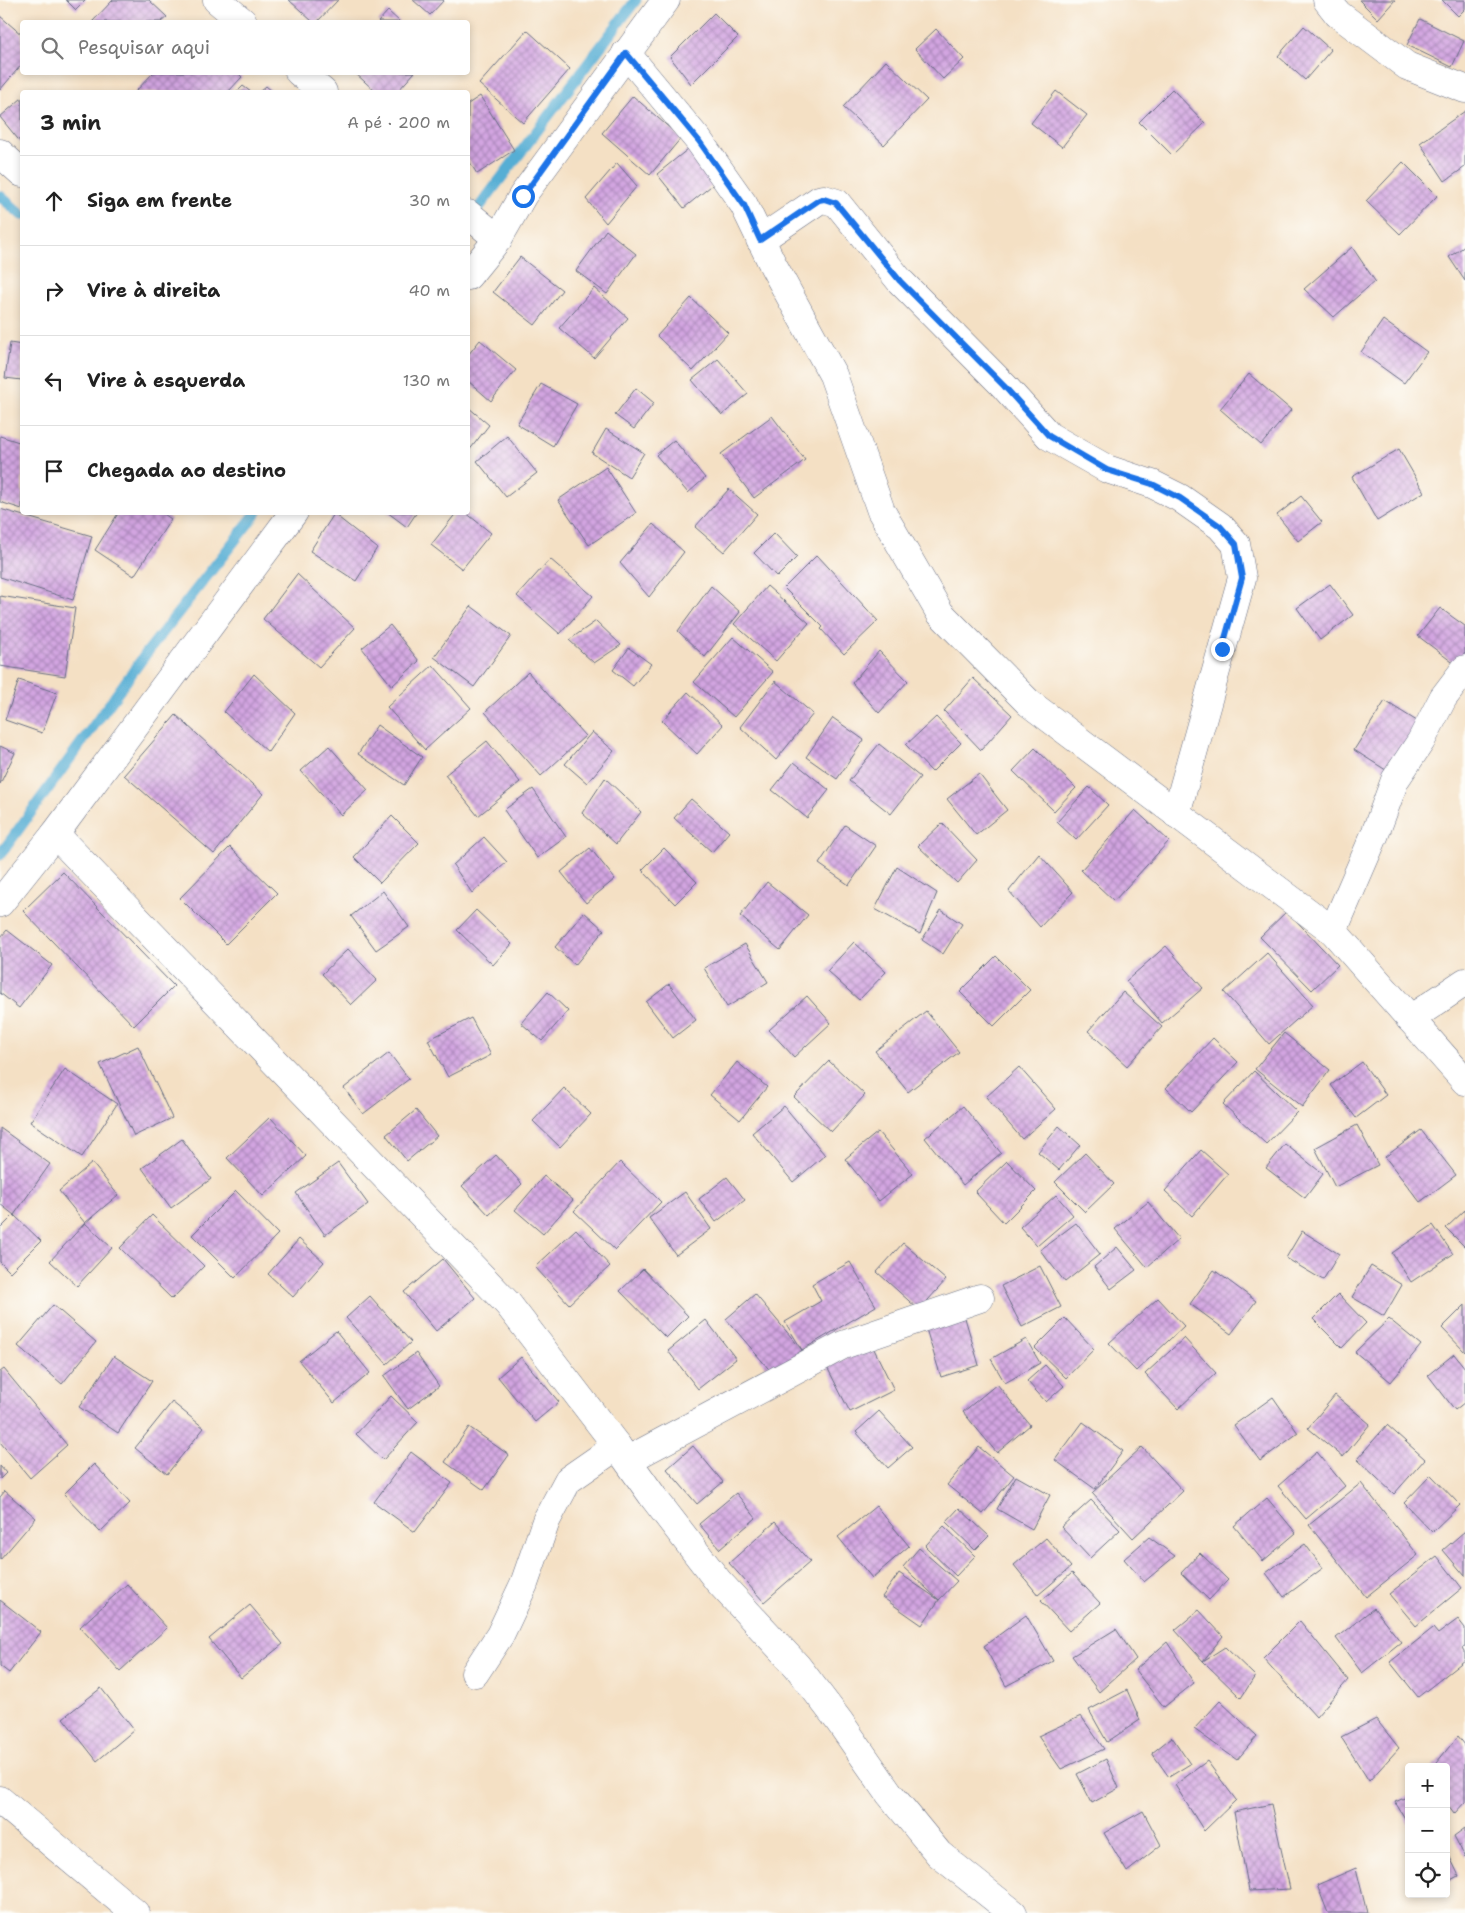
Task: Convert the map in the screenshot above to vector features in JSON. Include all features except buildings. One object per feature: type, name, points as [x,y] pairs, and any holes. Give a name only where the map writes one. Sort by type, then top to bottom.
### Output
[{"type":"street","points":[[217,0],[241,20]]},
{"type":"street","points":[[470,269],[482,226],[523,196],[666,0]]},
{"type":"street","points":[[1327,0],[1338,14],[1406,66],[1465,89]]},
{"type":"street","points":[[626,53],[699,141],[744,205],[760,240],[833,375],[881,511],[940,613],[1029,704],[1333,931],[1465,1081]]},
{"type":"street","points":[[303,75],[321,90]]},
{"type":"street","points":[[0,153],[20,171]]},
{"type":"street","points":[[760,240],[819,200],[824,199],[836,203],[900,281],[1004,386],[1049,436],[1107,470],[1152,484],[1180,498],[1220,526],[1236,544],[1242,578],[1176,814]]},
{"type":"street","points":[[0,904],[55,834],[292,515]]},
{"type":"street","points":[[1333,931],[1395,780],[1421,741],[1443,698],[1465,669]]},
{"type":"street","points":[[55,834],[508,1304],[718,1581],[803,1674],[839,1721],[889,1793],[939,1854],[1013,1913]]},
{"type":"street","points":[[1410,1019],[1465,982]]},
{"type":"street","points":[[475,1674],[500,1635],[524,1584],[546,1521],[568,1480],[843,1345],[980,1298]]},
{"type":"street","points":[[0,1800],[135,1913]]},
{"type":"waterway","points":[[471,218],[636,0]]},
{"type":"waterway","points":[[0,196],[20,213]]},
{"type":"waterway","points":[[0,855],[145,655],[255,515]]},
{"type":"route","points":[[523,196],[626,53],[699,141],[744,205],[760,240],[819,200],[824,199],[836,203],[900,281],[1004,386],[1049,436],[1107,470],[1152,484],[1180,498],[1220,526],[1236,544],[1242,578],[1222,649]]}]
